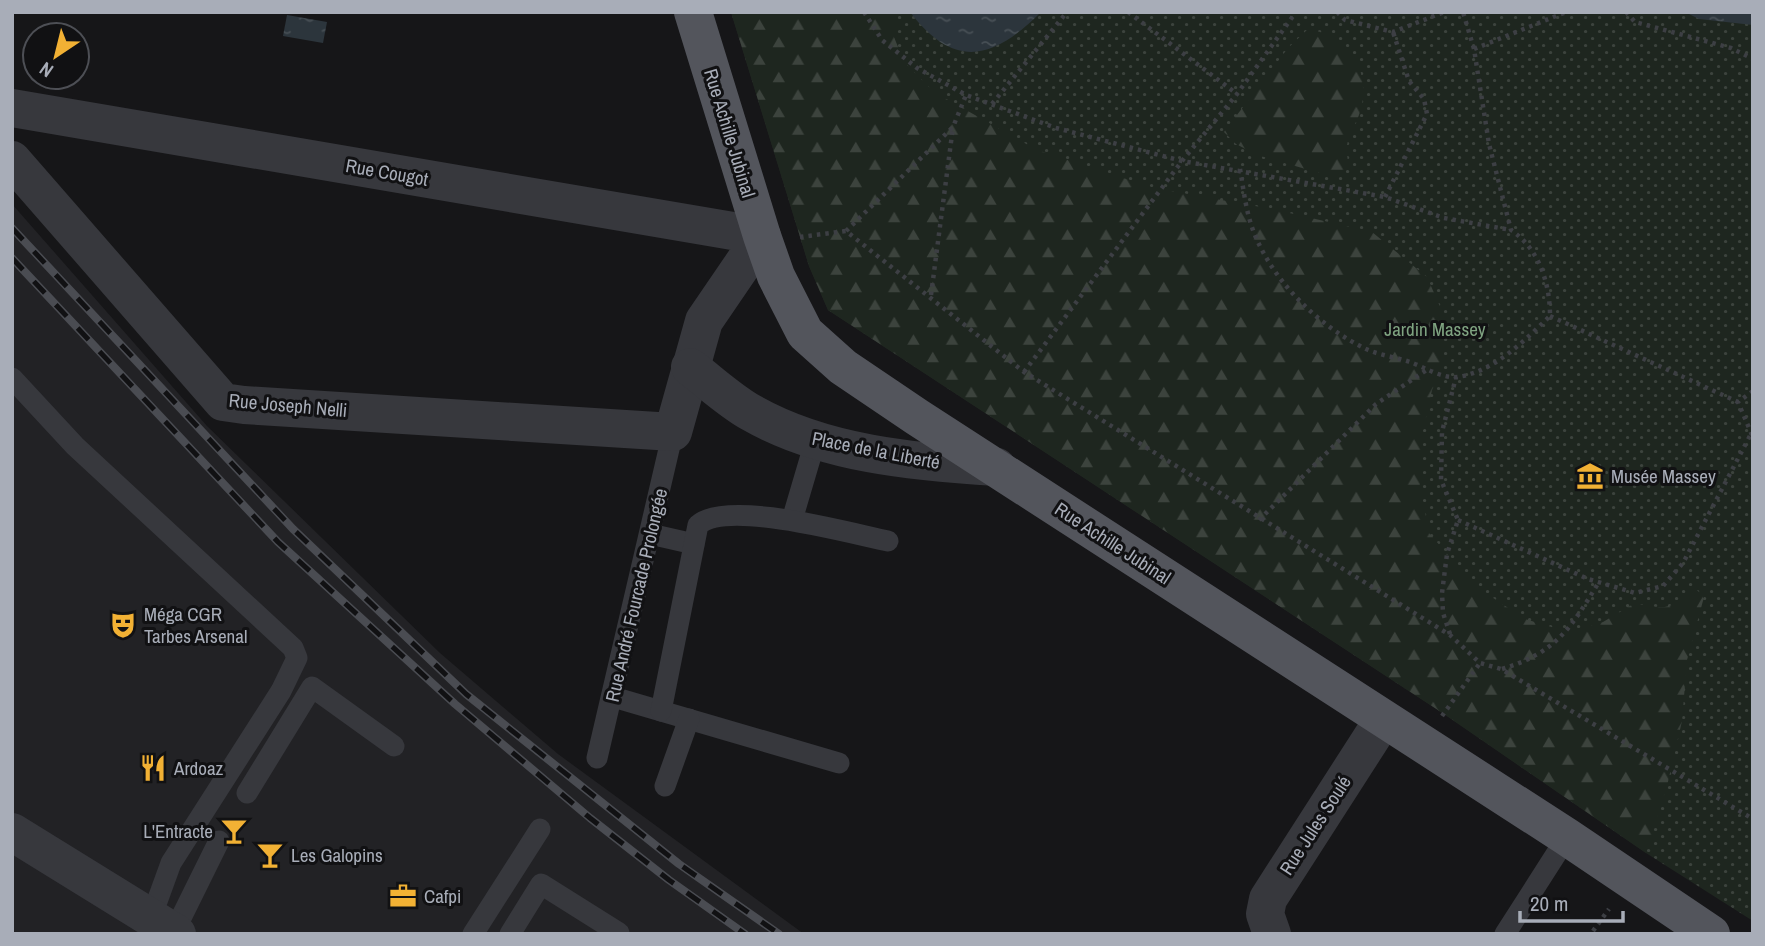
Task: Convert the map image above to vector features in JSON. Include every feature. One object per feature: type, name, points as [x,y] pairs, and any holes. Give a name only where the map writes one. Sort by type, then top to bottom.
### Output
[{"type":"main road","name":"Rue Achille Jubinal","points":[[693,12],[762,236],[776,276],[805,333],[843,367],[1567,837],[1711,934]]},
{"type":"street","name":"Rue Cougot","points":[[12,108],[762,236]]},
{"type":"street","name":"Rue Joseph Nelli","points":[[12,160],[223,402],[673,432]]},
{"type":"street","points":[[673,432],[704,321],[762,236]]},
{"type":"street","name":"Place de la Liberté","points":[[690,367],[748,412],[815,442],[950,464],[997,467]]},
{"type":"street","name":"Rue Jules Soulé","points":[[1272,934],[1265,914],[1268,899],[1383,720]]},
{"type":"street","points":[[12,832],[162,929]]},
{"type":"lane","points":[[12,378],[75,446],[293,648],[297,658],[281,691],[171,863],[162,929]]},
{"type":"lane","name":"Rue André Fourcade Prolongée","points":[[597,758],[673,432]]},
{"type":"lane","points":[[792,520],[815,442]]},
{"type":"lane","points":[[661,711],[698,526],[708,517],[730,514],[792,520],[888,541]]},
{"type":"lane","points":[[650,534],[694,544]]},
{"type":"lane","points":[[247,793],[312,687],[394,746]]},
{"type":"lane","points":[[613,697],[839,763]]},
{"type":"lane","points":[[665,786],[689,719]]},
{"type":"lane","points":[[473,934],[540,829]]},
{"type":"lane","points":[[1505,934],[1567,837]]},
{"type":"lane","points":[[162,929],[219,841]]},
{"type":"lane","points":[[510,934],[541,884],[619,933]]},
{"type":"path","points":[[864,12],[882,40],[917,68],[966,95],[1056,128],[1182,161],[1240,169],[1385,197],[1444,218],[1511,230],[1523,239],[1542,269],[1550,293],[1550,316],[1522,344],[1493,363],[1456,377],[1439,375],[1429,368],[1366,349],[1306,308],[1278,277],[1251,223],[1240,169]]},
{"type":"path","points":[[992,104],[1067,12]]},
{"type":"path","points":[[1128,12],[1237,94]]},
{"type":"path","points":[[1024,372],[1182,161],[1237,94],[1296,12]]},
{"type":"path","points":[[1337,12],[1345,20],[1394,32],[1444,12]]},
{"type":"path","points":[[1463,12],[1474,49],[1489,144],[1511,230]]},
{"type":"path","points":[[1474,49],[1566,12]]},
{"type":"path","points":[[1626,12],[1635,22],[1731,48],[1753,59]]},
{"type":"path","points":[[1385,197],[1427,114],[1424,99],[1409,81],[1394,32]]},
{"type":"path","points":[[931,296],[953,127],[966,95]]},
{"type":"path","points":[[813,237],[846,231],[953,127]]},
{"type":"path","points":[[846,231],[1024,372],[1259,520],[1450,635],[1480,663],[1501,669],[1753,819]]},
{"type":"path","points":[[1458,520],[1600,582],[1636,593],[1663,586],[1683,563],[1752,434],[1738,401],[1550,316]]},
{"type":"path","points":[[1259,520],[1376,404],[1429,368]]},
{"type":"path","points":[[1450,635],[1443,613],[1442,593],[1447,554],[1458,520],[1441,480],[1442,432],[1456,377]]},
{"type":"path","points":[[1738,401],[1753,391]]},
{"type":"path","points":[[1501,669],[1529,661],[1568,632],[1600,582]]},
{"type":"path","points":[[1439,720],[1480,663]]},
{"type":"shaded area","points":[[12,204],[207,426],[440,653],[558,754],[804,934],[12,934]]},
{"type":"green space","name":"Jardin Massey","points":[[731,12],[1753,12],[1753,921],[1646,853],[1444,714],[828,310],[809,266]]},
{"type":"green space","points":[[731,12],[898,12],[894,37],[904,62],[934,92],[1037,150],[1154,188],[1272,209],[1372,232],[1427,277],[1442,311],[1444,366],[1432,390],[1421,440],[1420,485],[1429,533],[1475,586],[1525,619],[1568,632],[1603,622],[1635,603],[1654,607],[1668,606],[1681,601],[1695,588],[1704,597],[1687,660],[1682,721],[1667,786],[1646,853],[1444,714],[828,310],[809,266]]},
{"type":"green space","points":[[1308,29],[1344,45],[1352,54],[1362,77],[1362,105],[1348,141],[1347,157],[1350,168],[1330,176],[1257,155],[1236,144],[1224,132],[1288,48]]},
{"type":"water","points":[[910,12],[1041,12],[1007,40],[975,52],[959,50],[943,43],[927,31]]},
{"type":"water","points":[[1685,12],[1753,12],[1753,25],[1699,19]]},
{"type":"water","points":[[287,15],[327,22],[323,43],[283,36]]},
{"type":"railway","points":[[12,228],[293,529],[466,694],[679,864],[779,934]]},
{"type":"railway","points":[[12,258],[278,542],[455,704],[590,818],[669,880],[745,934]]},
{"type":"place","name":"Musée Massey","points":[[1590,476]]},
{"type":"place","name":"Méga CGR Tarbes Arsenal","points":[[123,625]]},
{"type":"place","name":"Ardoaz","points":[[153,768]]},
{"type":"place","name":"L'Entracte","points":[[234,831]]},
{"type":"place","name":"Les Galopins","points":[[270,855]]},
{"type":"place","name":"Cafpi","points":[[403,896]]}]
